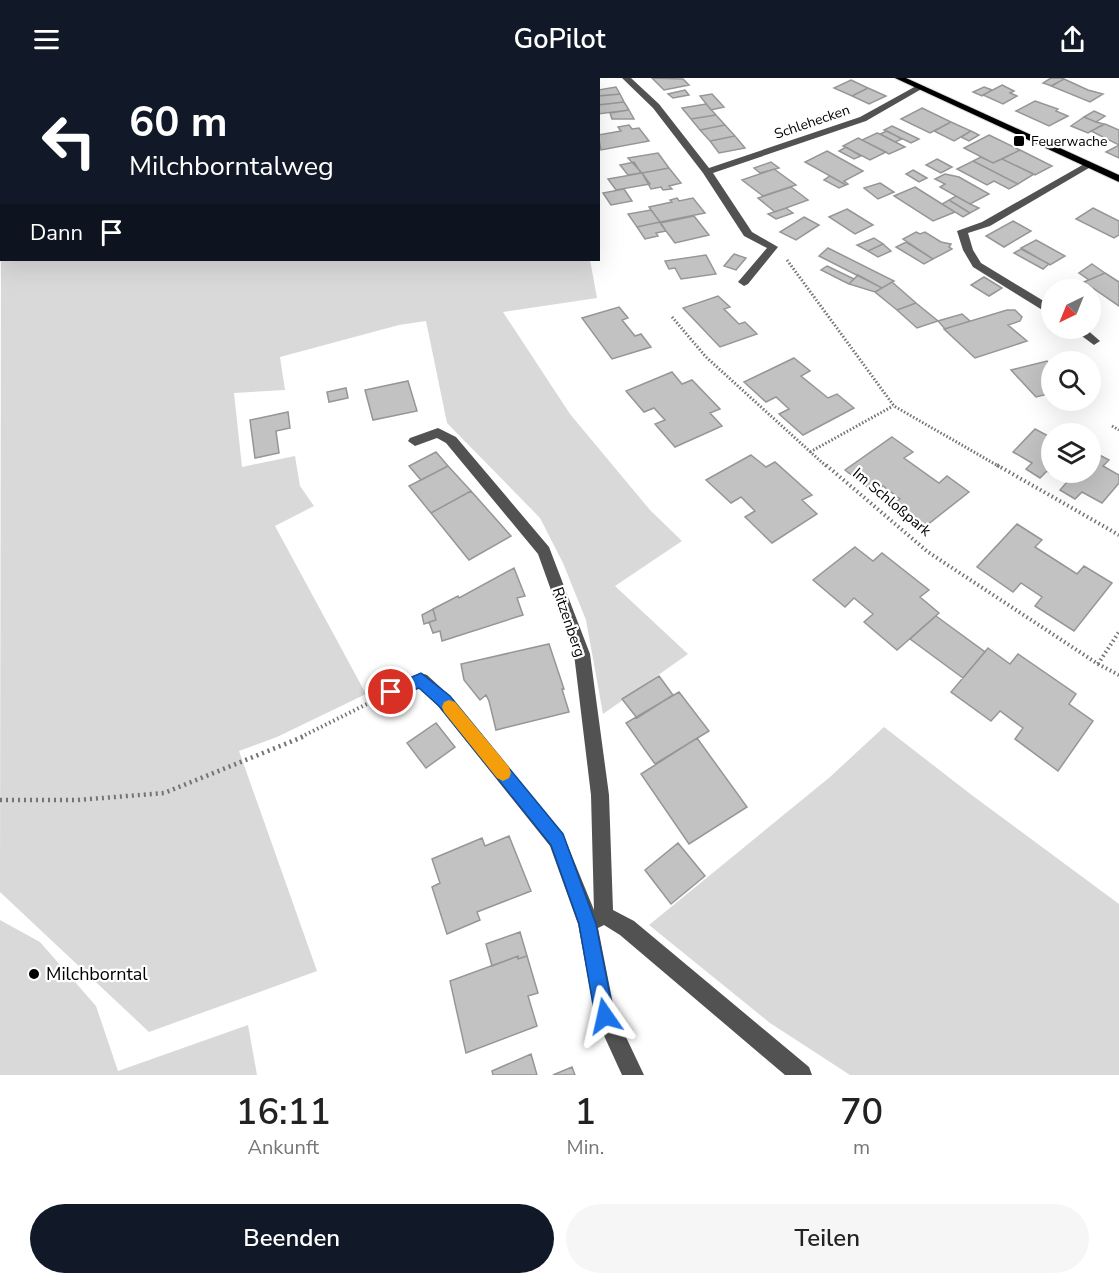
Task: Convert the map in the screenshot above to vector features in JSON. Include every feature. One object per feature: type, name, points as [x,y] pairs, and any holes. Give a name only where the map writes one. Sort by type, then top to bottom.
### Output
[{"type":"main road","points":[[899,78],[1119,179]]},
{"type":"street","points":[[626,78],[656,106],[707,172],[748,234],[773,247],[744,282]]},
{"type":"street","name":"Schlehecken","points":[[707,172],[862,119],[921,87]]},
{"type":"street","points":[[1041,305],[977,266],[968,250],[963,231],[986,224],[1089,165]]},
{"type":"street","name":"Ritzenberg","points":[[415,441],[438,433],[451,441],[544,551],[582,654],[600,795],[596,919]]},
{"type":"street","points":[[391,692],[421,680],[444,701],[558,840],[596,919],[605,1016],[633,1075]]},
{"type":"street","points":[[596,919],[627,928],[801,1075]]},
{"type":"path","points":[[773,247],[782,252],[894,406],[1117,534],[1119,528]]},
{"type":"path","name":"Im Schloßpark","points":[[672,317],[706,357],[810,452],[928,552],[1098,664],[1119,675]]},
{"type":"path","points":[[810,452],[894,406]]},
{"type":"path","points":[[1112,426],[1119,430]]},
{"type":"path","points":[[1098,664],[1119,632]]},
{"type":"path","points":[[0,800],[78,800],[164,793],[319,730],[391,692]]},
{"type":"shaded area","points":[[1,261],[590,261],[597,298],[503,312],[570,414],[650,510],[682,541],[615,586],[688,654],[603,714],[586,620],[563,563],[540,518],[447,423],[426,321],[399,325],[280,357],[285,390],[234,393],[242,467],[295,456],[300,486],[314,506],[275,526],[366,694],[277,737],[239,751],[317,971],[149,1032],[0,892]]},
{"type":"shaded area","points":[[884,727],[1119,904],[1119,1075],[850,1075],[770,1023],[649,925],[830,777]]},
{"type":"shaded area","name":"Milchborntal","points":[[0,920],[40,942],[96,1006],[118,1071],[248,1025],[257,1075],[0,1075]]},
{"type":"building","points":[[652,78],[683,79],[689,85],[664,90]]},
{"type":"building","points":[[1051,78],[1064,79],[1052,86],[1043,83]]},
{"type":"building","points":[[1064,79],[1103,94],[1090,102],[1051,86]]},
{"type":"building","points":[[851,80],[868,88],[852,96],[834,88]]},
{"type":"building","points":[[1002,85],[1014,91],[1010,93],[1017,96],[1003,104],[983,95]]},
{"type":"building","points":[[616,87],[620,94],[600,96],[600,90]]},
{"type":"building","points":[[984,87],[992,90],[982,96],[973,92]]},
{"type":"building","points":[[868,88],[886,96],[869,104],[852,96]]},
{"type":"building","points":[[685,90],[689,95],[673,98],[668,94]]},
{"type":"building","points":[[620,94],[624,102],[600,105],[600,96]]},
{"type":"building","points":[[712,94],[724,107],[711,110],[700,96]]},
{"type":"building","points":[[1035,101],[1058,109],[1056,111],[1068,116],[1049,126],[1016,111]]},
{"type":"building","points":[[624,102],[629,110],[600,114],[600,105]]},
{"type":"building","points":[[706,104],[716,115],[691,119],[682,108]]},
{"type":"building","points":[[922,108],[951,122],[930,133],[901,119]]},
{"type":"building","points":[[629,110],[634,119],[612,119],[610,113]]},
{"type":"building","points":[[1094,111],[1105,116],[1096,122],[1084,117]]},
{"type":"building","points":[[716,115],[725,125],[700,130],[691,119]]},
{"type":"building","points":[[1084,117],[1104,124],[1088,133],[1071,126]]},
{"type":"building","points":[[951,122],[971,131],[954,141],[934,131]]},
{"type":"building","points":[[1105,124],[1119,130],[1119,145],[1091,131]]},
{"type":"building","points":[[629,125],[632,129],[639,128],[649,141],[601,150],[600,135],[621,131],[618,127]]},
{"type":"building","points":[[725,125],[735,136],[710,141],[700,130]]},
{"type":"building","points":[[892,126],[919,139],[911,143],[884,130]]},
{"type":"building","points":[[887,131],[902,139],[895,142],[880,134]]},
{"type":"building","points":[[971,131],[979,135],[969,141],[961,137]]},
{"type":"building","points":[[877,133],[905,147],[889,154],[862,140]]},
{"type":"building","points":[[989,135],[1020,150],[993,163],[964,148]]},
{"type":"building","points":[[735,136],[745,148],[719,153],[710,141]]},
{"type":"building","points":[[858,138],[886,152],[870,160],[843,146]]},
{"type":"building","points":[[1119,145],[1119,158],[1106,152]]},
{"type":"building","points":[[846,147],[861,156],[854,159],[839,151]]},
{"type":"building","points":[[1020,150],[1052,166],[1035,175],[1002,159]]},
{"type":"building","points":[[827,151],[863,171],[844,181],[848,184],[846,185],[805,162]]},
{"type":"building","points":[[658,153],[669,168],[642,173],[628,158]]},
{"type":"building","points":[[981,157],[993,163],[1002,159],[1034,174],[1018,184],[973,161]]},
{"type":"building","points":[[937,159],[952,167],[941,173],[926,165]]},
{"type":"building","points":[[973,161],[1018,184],[1009,189],[994,181],[987,185],[957,169]]},
{"type":"building","points":[[634,162],[641,173],[628,175],[620,165]]},
{"type":"building","points":[[771,162],[779,168],[760,173],[754,168]]},
{"type":"building","points":[[669,168],[681,183],[669,186],[672,189],[663,190],[661,187],[651,189],[642,173]]},
{"type":"building","points":[[774,169],[796,185],[763,196],[742,180]]},
{"type":"building","points":[[913,170],[927,178],[919,182],[906,174]]},
{"type":"building","points":[[642,173],[650,184],[616,190],[608,179]]},
{"type":"building","points":[[945,174],[959,177],[989,194],[970,204],[940,187],[945,184],[935,179]]},
{"type":"building","points":[[830,176],[846,185],[839,188],[824,180]]},
{"type":"building","points":[[880,183],[894,192],[878,199],[864,188]]},
{"type":"building","points":[[791,187],[808,200],[775,212],[758,198]]},
{"type":"building","points":[[915,187],[955,212],[933,221],[894,196]]},
{"type":"building","points":[[624,189],[632,201],[611,205],[603,193]]},
{"type":"building","points":[[956,196],[979,208],[970,213],[949,200]]},
{"type":"building","points":[[677,198],[679,201],[693,198],[705,213],[660,222],[649,207],[672,202],[670,200]]},
{"type":"building","points":[[949,200],[970,213],[963,217],[942,204]]},
{"type":"building","points":[[786,208],[793,213],[776,219],[768,214]]},
{"type":"building","points":[[1093,208],[1119,221],[1119,235],[1114,238],[1076,219]]},
{"type":"building","points":[[847,209],[873,225],[855,234],[829,217]]},
{"type":"building","points":[[651,210],[660,222],[637,227],[628,214]]},
{"type":"building","points":[[694,216],[709,235],[675,243],[660,223]]},
{"type":"building","points":[[804,217],[819,225],[796,240],[780,232]]},
{"type":"building","points":[[1013,221],[1031,231],[1004,247],[986,236]]},
{"type":"building","points":[[660,222],[666,231],[656,233],[658,236],[645,239],[637,227]]},
{"type":"building","points":[[916,232],[920,234],[925,232],[941,242],[951,244],[949,247],[952,249],[933,259],[903,239]]},
{"type":"building","points":[[874,238],[883,244],[868,251],[857,245]]},
{"type":"building","points":[[1036,240],[1065,256],[1050,265],[1021,248]]},
{"type":"building","points":[[906,242],[933,259],[924,264],[896,247]]},
{"type":"building","points":[[883,244],[891,251],[878,257],[868,251]]},
{"type":"building","points":[[828,248],[894,281],[882,288],[819,256]]},
{"type":"building","points":[[1021,249],[1049,264],[1043,269],[1014,253]]},
{"type":"building","points":[[734,254],[746,258],[736,270],[724,266]]},
{"type":"building","points":[[706,255],[716,274],[681,279],[675,268],[669,269],[665,261]]},
{"type":"building","points":[[1092,264],[1105,273],[1088,279],[1079,273]]},
{"type":"building","points":[[827,266],[854,279],[849,284],[821,270]]},
{"type":"building","points":[[1105,273],[1119,282],[1119,306],[1101,294],[1101,279],[1091,279]]},
{"type":"building","points":[[858,275],[882,288],[875,292],[849,284]]},
{"type":"building","points":[[984,277],[1002,288],[989,296],[971,285]]},
{"type":"building","points":[[892,282],[916,303],[897,310],[875,292]]},
{"type":"building","points":[[718,296],[730,307],[724,309],[739,324],[745,322],[757,334],[720,347],[683,308]]},
{"type":"building","points":[[916,303],[938,321],[917,328],[897,310]]},
{"type":"building","points":[[619,307],[628,318],[622,320],[635,336],[641,334],[651,347],[612,359],[582,318]]},
{"type":"building","points":[[1007,310],[1015,310],[1022,317],[1020,321],[1008,325],[1027,341],[975,358],[944,329]]},
{"type":"building","points":[[962,314],[970,321],[945,329],[938,321]]},
{"type":"building","points":[[794,358],[810,371],[801,376],[828,398],[837,394],[854,408],[803,435],[779,414],[789,409],[776,397],[766,402],[744,382]]},
{"type":"building","points":[[1041,362],[1041,396],[1036,397],[1011,370]]},
{"type":"building","points":[[672,372],[682,384],[692,380],[720,409],[710,413],[722,426],[675,447],[655,424],[665,420],[654,408],[644,412],[626,391]]},
{"type":"building","points":[[408,381],[417,411],[373,420],[365,390]]},
{"type":"building","points":[[346,388],[348,398],[329,402],[327,392]]},
{"type":"building","points":[[288,412],[290,428],[276,431],[279,453],[255,458],[250,420]]},
{"type":"building","points":[[1035,429],[1041,432],[1041,477],[1026,469],[1032,463],[1013,452]]},
{"type":"building","points":[[892,437],[913,452],[904,458],[939,483],[947,476],[969,492],[922,529],[891,505],[900,499],[883,486],[874,492],[845,470]]},
{"type":"building","points":[[436,452],[448,466],[421,480],[409,466]]},
{"type":"building","points":[[751,455],[766,467],[775,462],[812,495],[802,500],[817,514],[772,543],[745,517],[755,511],[741,497],[731,503],[706,480]]},
{"type":"building","points":[[1101,456],[1109,460],[1103,466],[1119,475],[1119,483],[1102,503],[1082,492],[1075,499],[1060,490],[1066,483],[1101,483]]},
{"type":"building","points":[[448,466],[471,491],[431,513],[409,486]]},
{"type":"building","points":[[471,491],[511,536],[469,560],[431,513]]},
{"type":"building","points":[[1017,524],[1042,540],[1035,547],[1077,574],[1084,566],[1112,583],[1074,631],[1035,606],[1042,597],[1021,583],[1013,592],[977,567]]},
{"type":"building","points":[[855,547],[873,561],[882,553],[929,590],[920,597],[939,613],[897,650],[864,622],[873,614],[854,598],[845,607],[813,580]]},
{"type":"building","points":[[514,568],[525,596],[517,598],[523,615],[442,641],[440,631],[433,633],[429,622],[436,620],[433,609],[458,596],[459,598]]},
{"type":"building","points":[[433,609],[436,620],[424,624],[422,615]]},
{"type":"building","points":[[936,616],[985,652],[963,678],[910,639]]},
{"type":"building","points":[[549,644],[569,712],[496,730],[486,695],[480,700],[464,680],[461,664]]},
{"type":"building","points":[[988,648],[1010,664],[1018,654],[1076,694],[1069,704],[1093,721],[1058,771],[1015,739],[1023,728],[1000,711],[991,721],[951,692]]},
{"type":"building","points":[[659,676],[673,695],[637,718],[622,699]]},
{"type":"building","points":[[679,692],[709,731],[655,764],[626,723]]},
{"type":"building","points":[[436,723],[455,747],[426,768],[407,743]]},
{"type":"building","points":[[697,738],[747,807],[689,844],[641,774]]},
{"type":"building","points":[[509,836],[531,891],[477,912],[480,920],[447,934],[432,887],[440,883],[432,859],[482,838],[485,846]]},
{"type":"building","points":[[678,843],[705,876],[671,904],[645,870]]},
{"type":"building","points":[[520,932],[527,956],[518,959],[518,956],[492,966],[486,944]]},
{"type":"building","points":[[518,956],[518,959],[527,956],[538,993],[528,996],[537,1026],[466,1053],[450,981]]},
{"type":"building","points":[[531,1054],[537,1075],[493,1075],[492,1071]]},
{"type":"building","points":[[572,1067],[575,1075],[553,1075]]},
{"type":"slow traffic","points":[[449,707],[503,773]]},
{"type":"place","name":"Feuerwache","points":[[1019,141]]},
{"type":"place","name":"Milchborntal","points":[[34,974]]},
{"type":"route","points":[[391,692],[421,680],[444,701],[558,840],[588,924],[605,1016]]}]
